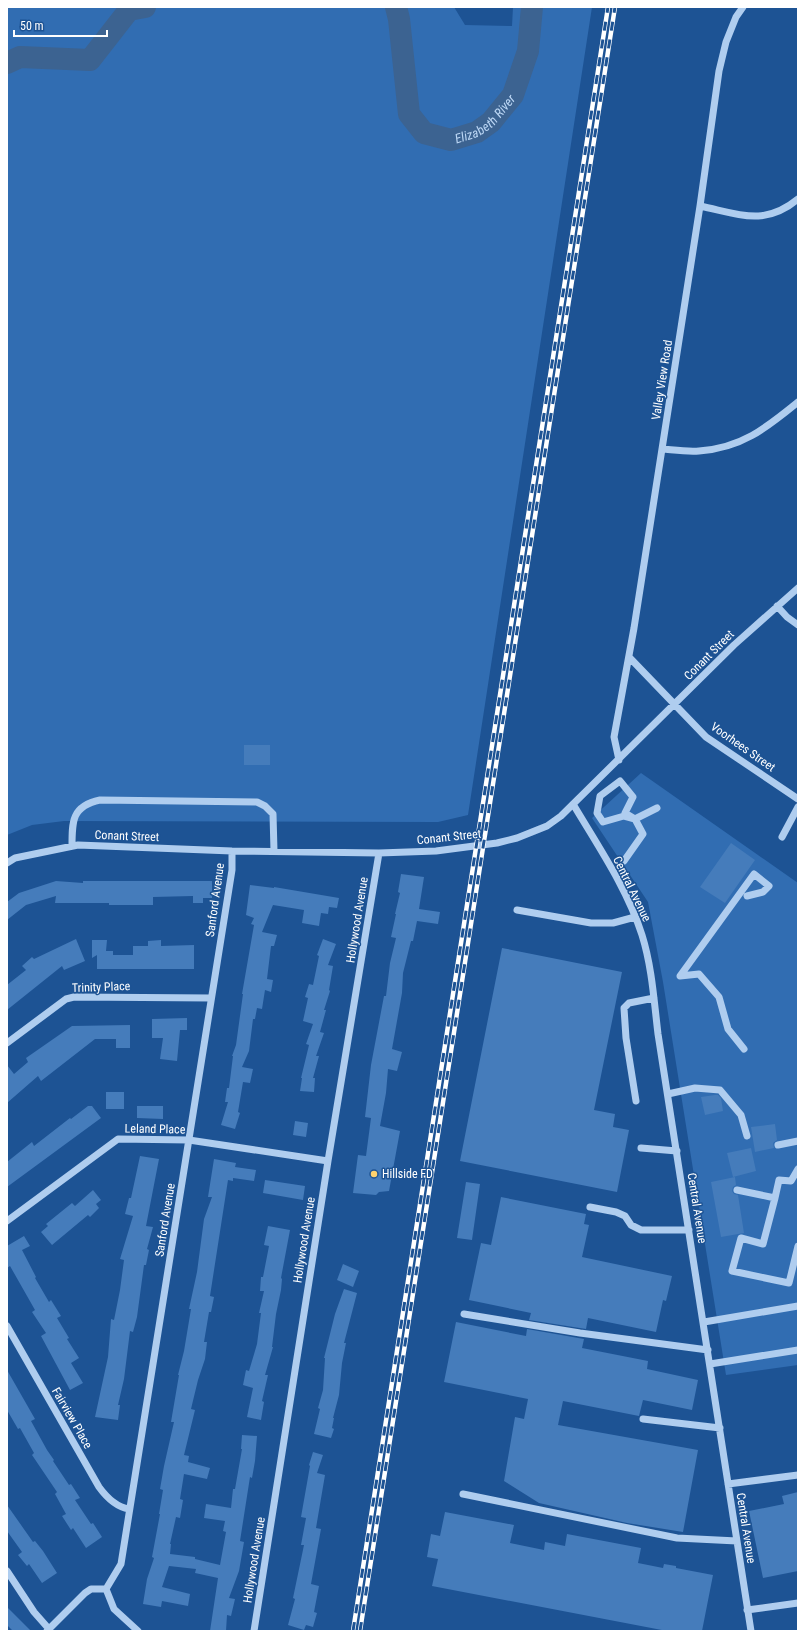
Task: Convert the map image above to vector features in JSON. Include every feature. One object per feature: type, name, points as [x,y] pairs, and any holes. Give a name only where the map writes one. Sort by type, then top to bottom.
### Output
[{"type":"street","name":"Valley View Road","points":[[619,760],[614,737],[662,449],[700,206],[719,71],[726,42],[736,17],[743,7]]},
{"type":"street","points":[[700,206],[754,217],[774,214],[798,199]]},
{"type":"street","points":[[662,449],[698,451],[722,448],[743,441],[760,432],[798,402]]},
{"type":"street","name":"Conant Street","points":[[7,863],[15,858],[78,845],[232,851],[379,853],[436,851],[497,843],[517,838],[547,826],[561,816],[734,645],[798,588]]},
{"type":"street","points":[[776,606],[798,625]]},
{"type":"street","name":"Voorhees Street","points":[[628,657],[706,737],[798,799]]},
{"type":"street","points":[[624,860],[643,834],[635,819],[625,813],[633,798],[620,781],[600,796],[597,813],[603,822],[624,816],[635,819],[657,808]]},
{"type":"street","points":[[72,846],[72,826],[79,809],[88,803],[100,800],[257,802],[266,806],[273,814],[274,851]]},
{"type":"street","name":"Central Avenue","points":[[574,804],[618,880],[635,917],[648,961],[751,1631]]},
{"type":"street","points":[[782,837],[798,807]]},
{"type":"street","name":"Sanford Avenue","points":[[106,1588],[121,1564],[232,870],[232,851]]},
{"type":"street","name":"Hollywood Avenue","points":[[254,1631],[328,1161],[379,853]]},
{"type":"street","points":[[744,1049],[728,1030],[719,997],[699,974],[680,976],[754,874],[769,886],[763,892],[747,896]]},
{"type":"street","points":[[517,910],[591,923],[613,923],[635,917]]},
{"type":"street","name":"Trinity Place","points":[[7,1043],[66,999],[74,997],[211,998]]},
{"type":"street","points":[[636,1101],[626,1038],[624,1008],[630,1004],[654,998]]},
{"type":"street","points":[[668,1094],[695,1088],[720,1090],[741,1115],[747,1136]]},
{"type":"street","name":"Leland Place","points":[[7,1221],[118,1139],[189,1140],[328,1161]]},
{"type":"street","points":[[778,1146],[798,1141]]},
{"type":"street","points":[[641,1148],[677,1151]]},
{"type":"street","points":[[798,1169],[795,1182],[779,1180],[763,1244],[740,1238],[732,1271],[789,1283],[798,1246]]},
{"type":"street","points":[[737,1190],[774,1198]]},
{"type":"street","points":[[590,1208],[616,1212],[625,1216],[631,1225],[641,1230],[689,1230]]},
{"type":"street","points":[[704,1322],[798,1306]]},
{"type":"street","points":[[464,1314],[708,1350]]},
{"type":"street","name":"Fairview Place","points":[[7,1326],[99,1487],[107,1497],[115,1503],[129,1509]]},
{"type":"street","points":[[710,1364],[798,1350]]},
{"type":"street","points":[[643,1419],[720,1428]]},
{"type":"street","points":[[728,1484],[798,1475]]},
{"type":"street","points":[[463,1494],[677,1538],[737,1541]]},
{"type":"street","points":[[7,1571],[34,1612],[48,1630],[85,1593],[91,1589],[106,1588],[114,1609],[138,1631]]},
{"type":"street","points":[[747,1610],[798,1603]]},
{"type":"shaded area","points":[[7,7],[454,7],[465,25],[512,26],[513,7],[592,7],[468,815],[438,822],[64,821],[32,825],[7,835]]},
{"type":"shaded area","points":[[641,773],[798,883],[798,1365],[726,1375],[663,982],[648,902],[592,818]]},
{"type":"building","points":[[244,745],[270,745],[270,765],[244,765]]},
{"type":"building","points":[[731,843],[755,860],[725,903],[700,887]]},
{"type":"building","points":[[401,874],[424,877],[419,909],[440,912],[438,924],[417,921],[413,941],[411,941],[403,973],[402,993],[392,1049],[402,1052],[397,1071],[388,1069],[386,1093],[380,1126],[400,1131],[389,1191],[379,1192],[376,1195],[353,1193],[358,1155],[366,1156],[371,1118],[365,1117],[371,1065],[384,996],[386,996],[390,963],[396,938],[391,937],[400,893],[398,892]]},
{"type":"building","points":[[56,881],[83,883],[83,881],[212,881],[212,898],[203,898],[203,903],[193,903],[193,896],[153,897],[153,905],[109,905],[109,903],[55,903],[56,896],[26,905],[7,920],[7,902],[19,893]]},
{"type":"building","points":[[250,885],[274,887],[339,898],[337,908],[329,907],[328,914],[321,913],[319,926],[302,923],[304,910],[273,905],[262,932],[277,935],[274,946],[271,946],[267,979],[273,980],[271,992],[265,990],[262,1009],[257,1008],[255,1019],[253,1019],[249,1051],[242,1067],[253,1069],[250,1083],[243,1082],[238,1112],[240,1113],[235,1129],[221,1125],[228,1102],[225,1102],[227,1088],[229,1088],[232,1056],[236,1045],[242,994],[254,925],[251,924],[254,918],[246,915]]},
{"type":"building","points":[[76,939],[85,961],[64,970],[62,966],[7,1010],[7,985],[26,970],[22,966],[32,957],[34,959]]},
{"type":"building","points":[[323,939],[336,944],[328,965],[333,966],[330,991],[324,1010],[326,1010],[320,1032],[324,1033],[316,1056],[319,1056],[313,1078],[315,1078],[314,1092],[300,1091],[301,1078],[309,1045],[306,1044],[313,1024],[303,1021],[308,998],[305,997],[309,984],[313,985],[319,956],[317,955]]},
{"type":"building","points":[[92,940],[107,940],[106,951],[113,951],[113,955],[133,955],[133,946],[148,946],[148,941],[161,940],[161,946],[194,945],[194,969],[97,969],[97,955],[92,958]]},
{"type":"building","points":[[502,948],[622,972],[594,1110],[615,1114],[613,1127],[629,1130],[617,1192],[460,1161]]},
{"type":"building","points":[[187,1018],[187,1030],[180,1030],[177,1061],[160,1059],[163,1038],[152,1038],[152,1019]]},
{"type":"building","points":[[130,1025],[130,1048],[116,1048],[116,1039],[95,1039],[41,1081],[38,1076],[7,1103],[7,1065],[14,1074],[28,1062],[26,1058],[72,1026]]},
{"type":"building","points":[[106,1092],[124,1092],[124,1109],[106,1109]]},
{"type":"building","points":[[718,1095],[721,1098],[723,1111],[705,1115],[701,1097]]},
{"type":"building","points":[[88,1106],[92,1106],[101,1118],[7,1187],[7,1162],[32,1142],[34,1146]]},
{"type":"building","points":[[137,1106],[163,1106],[163,1119],[137,1118]]},
{"type":"building","points":[[295,1121],[308,1123],[306,1137],[293,1135]]},
{"type":"building","points":[[775,1124],[777,1140],[773,1143],[774,1148],[755,1152],[751,1127]]},
{"type":"building","points":[[751,1148],[756,1171],[733,1177],[727,1153]]},
{"type":"building","points":[[140,1156],[159,1159],[146,1226],[153,1227],[147,1249],[149,1250],[146,1265],[144,1265],[137,1317],[133,1332],[130,1331],[124,1379],[118,1405],[120,1405],[118,1420],[95,1417],[108,1357],[111,1319],[114,1320],[120,1290],[124,1260],[120,1259],[133,1216],[125,1214],[129,1198],[131,1198]]},
{"type":"building","points":[[214,1159],[236,1163],[235,1167],[256,1170],[254,1181],[233,1178],[233,1181],[228,1180],[210,1296],[214,1297],[211,1312],[209,1312],[204,1342],[207,1342],[205,1359],[191,1409],[195,1410],[184,1455],[189,1456],[188,1462],[210,1468],[207,1479],[184,1474],[180,1499],[183,1500],[180,1518],[176,1517],[170,1544],[170,1554],[195,1557],[195,1559],[220,1565],[226,1532],[223,1531],[225,1521],[204,1518],[206,1504],[231,1508],[233,1489],[235,1489],[242,1449],[242,1435],[257,1436],[255,1461],[252,1478],[250,1477],[240,1541],[244,1542],[239,1571],[229,1598],[235,1599],[231,1616],[227,1615],[226,1631],[210,1631],[218,1578],[195,1573],[196,1569],[169,1566],[162,1587],[190,1594],[188,1606],[162,1601],[161,1607],[143,1604],[147,1579],[154,1558],[152,1557],[163,1490],[160,1489],[174,1422],[171,1422],[178,1375],[184,1351],[191,1309],[189,1309],[197,1272],[204,1219],[212,1197],[208,1197]]},
{"type":"building","points":[[735,1177],[736,1185],[733,1187],[732,1191],[734,1194],[738,1195],[744,1233],[721,1237],[711,1182]]},
{"type":"building","points":[[265,1180],[305,1186],[303,1200],[263,1193]]},
{"type":"building","points":[[466,1182],[480,1184],[472,1240],[457,1238]]},
{"type":"building","points":[[93,1190],[101,1200],[96,1204],[99,1208],[90,1217],[88,1215],[52,1245],[41,1232],[48,1226],[46,1224],[72,1203],[75,1206]]},
{"type":"building","points":[[501,1197],[586,1214],[584,1224],[589,1225],[582,1257],[672,1276],[666,1301],[663,1300],[656,1332],[588,1318],[586,1329],[529,1320],[531,1313],[469,1300],[481,1243],[491,1245]]},
{"type":"building","points":[[268,1226],[290,1230],[281,1278],[281,1290],[276,1314],[273,1347],[265,1375],[268,1375],[262,1401],[264,1402],[261,1420],[247,1417],[253,1388],[243,1385],[246,1370],[249,1371],[257,1344],[261,1313],[259,1313],[264,1291],[260,1291],[261,1277],[263,1277],[269,1246],[264,1245]]},
{"type":"building","points":[[24,1236],[30,1246],[22,1250],[36,1277],[35,1278],[49,1302],[51,1300],[61,1316],[57,1318],[69,1338],[67,1339],[79,1358],[71,1363],[83,1383],[70,1390],[41,1336],[46,1333],[32,1312],[35,1310],[10,1266],[7,1268],[7,1246]]},
{"type":"building","points":[[343,1264],[359,1271],[353,1287],[337,1280]]},
{"type":"building","points":[[344,1289],[357,1293],[344,1343],[346,1343],[342,1363],[339,1395],[333,1418],[332,1428],[334,1429],[331,1438],[314,1434],[320,1409],[318,1408],[323,1390],[324,1358],[335,1314]]},
{"type":"building","points":[[456,1322],[526,1336],[527,1329],[584,1339],[582,1348],[648,1361],[647,1369],[698,1380],[692,1410],[643,1400],[639,1416],[563,1401],[558,1425],[698,1450],[683,1532],[627,1523],[539,1503],[504,1481],[515,1417],[524,1419],[528,1399],[444,1382]]},
{"type":"building","points":[[7,1370],[35,1419],[31,1421],[54,1460],[53,1461],[69,1485],[71,1484],[80,1498],[75,1500],[91,1524],[93,1523],[102,1537],[86,1548],[73,1528],[71,1530],[62,1516],[66,1514],[55,1494],[57,1492],[32,1455],[34,1453],[20,1428],[18,1429],[7,1410]]},
{"type":"building","points":[[313,1452],[323,1455],[317,1473],[325,1475],[316,1528],[321,1529],[311,1584],[319,1586],[314,1612],[317,1613],[313,1627],[306,1625],[304,1630],[288,1625],[295,1599],[293,1598],[304,1545],[301,1545],[306,1518],[301,1517],[309,1465]]},
{"type":"building","points":[[798,1492],[798,1571],[763,1578],[749,1511],[784,1504],[782,1496]]},
{"type":"building","points":[[7,1505],[33,1542],[35,1541],[43,1551],[57,1573],[42,1583],[29,1564],[27,1566],[18,1555],[22,1552],[7,1531]]},
{"type":"building","points":[[445,1512],[514,1525],[510,1543],[544,1550],[545,1542],[565,1546],[567,1534],[641,1548],[638,1563],[663,1568],[664,1564],[676,1566],[676,1568],[713,1575],[702,1631],[667,1631],[432,1586],[438,1559],[427,1557],[431,1534],[440,1536]]},
{"type":"building","points":[[7,1607],[31,1631],[13,1631],[7,1625]]},
{"type":"waterway","name":"Elizabeth River","points":[[7,63],[20,57],[90,60],[129,10],[145,7]]},
{"type":"waterway","name":"Elizabeth River","points":[[396,7],[399,19],[409,114],[424,133],[451,140],[477,132],[491,122],[513,95],[528,51],[532,7]]},
{"type":"railway","points":[[353,1631],[608,7]]},
{"type":"railway","points":[[360,1631],[615,7]]},
{"type":"place","name":"Hillside FD","points":[[374,1174]]}]
